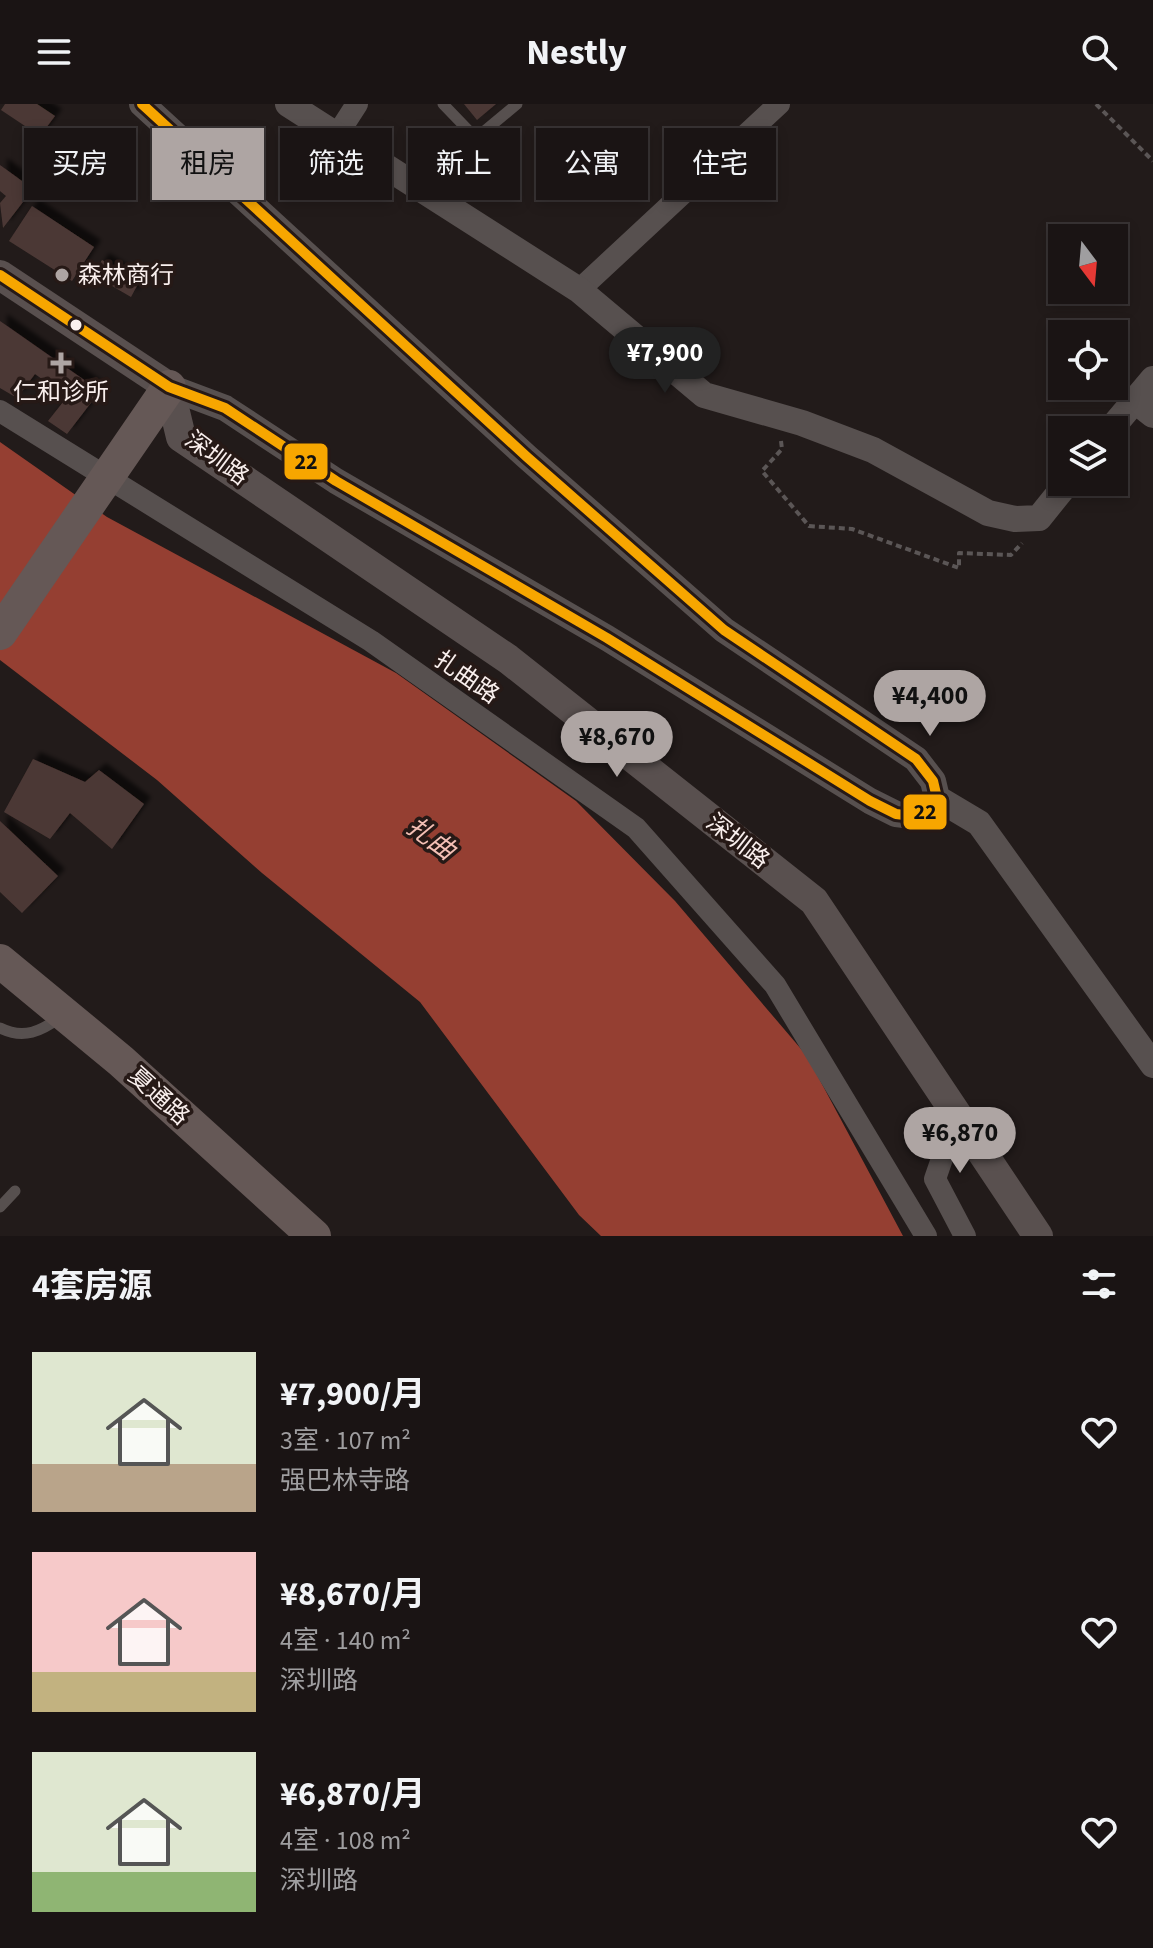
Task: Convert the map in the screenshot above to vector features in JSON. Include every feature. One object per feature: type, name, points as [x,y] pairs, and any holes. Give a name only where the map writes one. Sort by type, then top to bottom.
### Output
[{"type":"main road","points":[[0,275],[169,387],[0,633]]},
{"type":"main road","name":"深圳路","points":[[169,387],[181,437],[508,659],[814,901],[1038,1236]]},
{"type":"main road","name":"夏通路","points":[[0,961],[314,1236]]},
{"type":"street","points":[[142,104],[527,457],[724,630],[916,759],[933,781],[937,798],[979,823],[1153,1065]]},
{"type":"street","points":[[288,104],[326,128]]},
{"type":"street","points":[[342,128],[357,104]]},
{"type":"street","points":[[579,290],[779,104]]},
{"type":"street","points":[[392,170],[579,290],[704,395],[873,450],[988,513],[1015,519],[1039,518],[1057,496]]},
{"type":"street","points":[[1144,408],[1153,379]]},
{"type":"street","points":[[169,387],[225,408],[336,481],[607,638],[870,801],[896,814],[921,817],[937,798]]},
{"type":"street","name":"扎曲路","points":[[0,411],[371,641],[636,828],[775,985],[926,1236]]},
{"type":"street","points":[[957,1115],[935,1179],[965,1236]]},
{"type":"lane","points":[[443,104],[470,132],[481,134],[517,104]]},
{"type":"lane","points":[[0,1028],[24,1035],[42,1030],[64,1014]]},
{"type":"lane","points":[[0,1207],[15,1191]]},
{"type":"path","points":[[1096,104],[1153,161]]},
{"type":"path","points":[[777,417],[782,449],[762,471],[809,526],[852,529],[959,568],[959,553],[1011,555],[1039,518]]},
{"type":"water","name":"扎曲","points":[[0,442],[107,517],[396,673],[576,801],[675,901],[807,1056],[903,1236],[601,1236],[579,1215],[420,1002],[262,873],[157,780],[0,660]]},
{"type":"building","points":[[5,104],[37,104],[55,116],[46,128],[28,128],[1,110]]},
{"type":"building","points":[[464,104],[496,104],[477,120]]},
{"type":"building","points":[[0,165],[24,182],[25,200],[3,228],[0,203],[6,196],[0,191]]},
{"type":"building","points":[[32,206],[94,247],[72,281],[9,241]]},
{"type":"building","points":[[102,260],[139,282],[131,297],[93,275]]},
{"type":"building","points":[[0,321],[100,391],[67,434],[48,421],[67,397],[35,374],[17,398],[0,388]]},
{"type":"building","points":[[33,759],[85,782],[99,770],[144,804],[112,849],[70,813],[50,839],[4,812]]},
{"type":"building","points":[[0,821],[58,876],[22,913],[0,892]]},
{"type":"transit line","name":"22","points":[[0,275],[169,387],[225,408],[336,481],[607,638],[870,801],[896,814],[921,817],[937,798],[933,781],[916,759],[724,630],[527,457],[142,104]]},
{"type":"place","name":"森林商行","points":[[62,275]]},
{"type":"place","name":"仁和诊所","points":[[61,363]]}]
